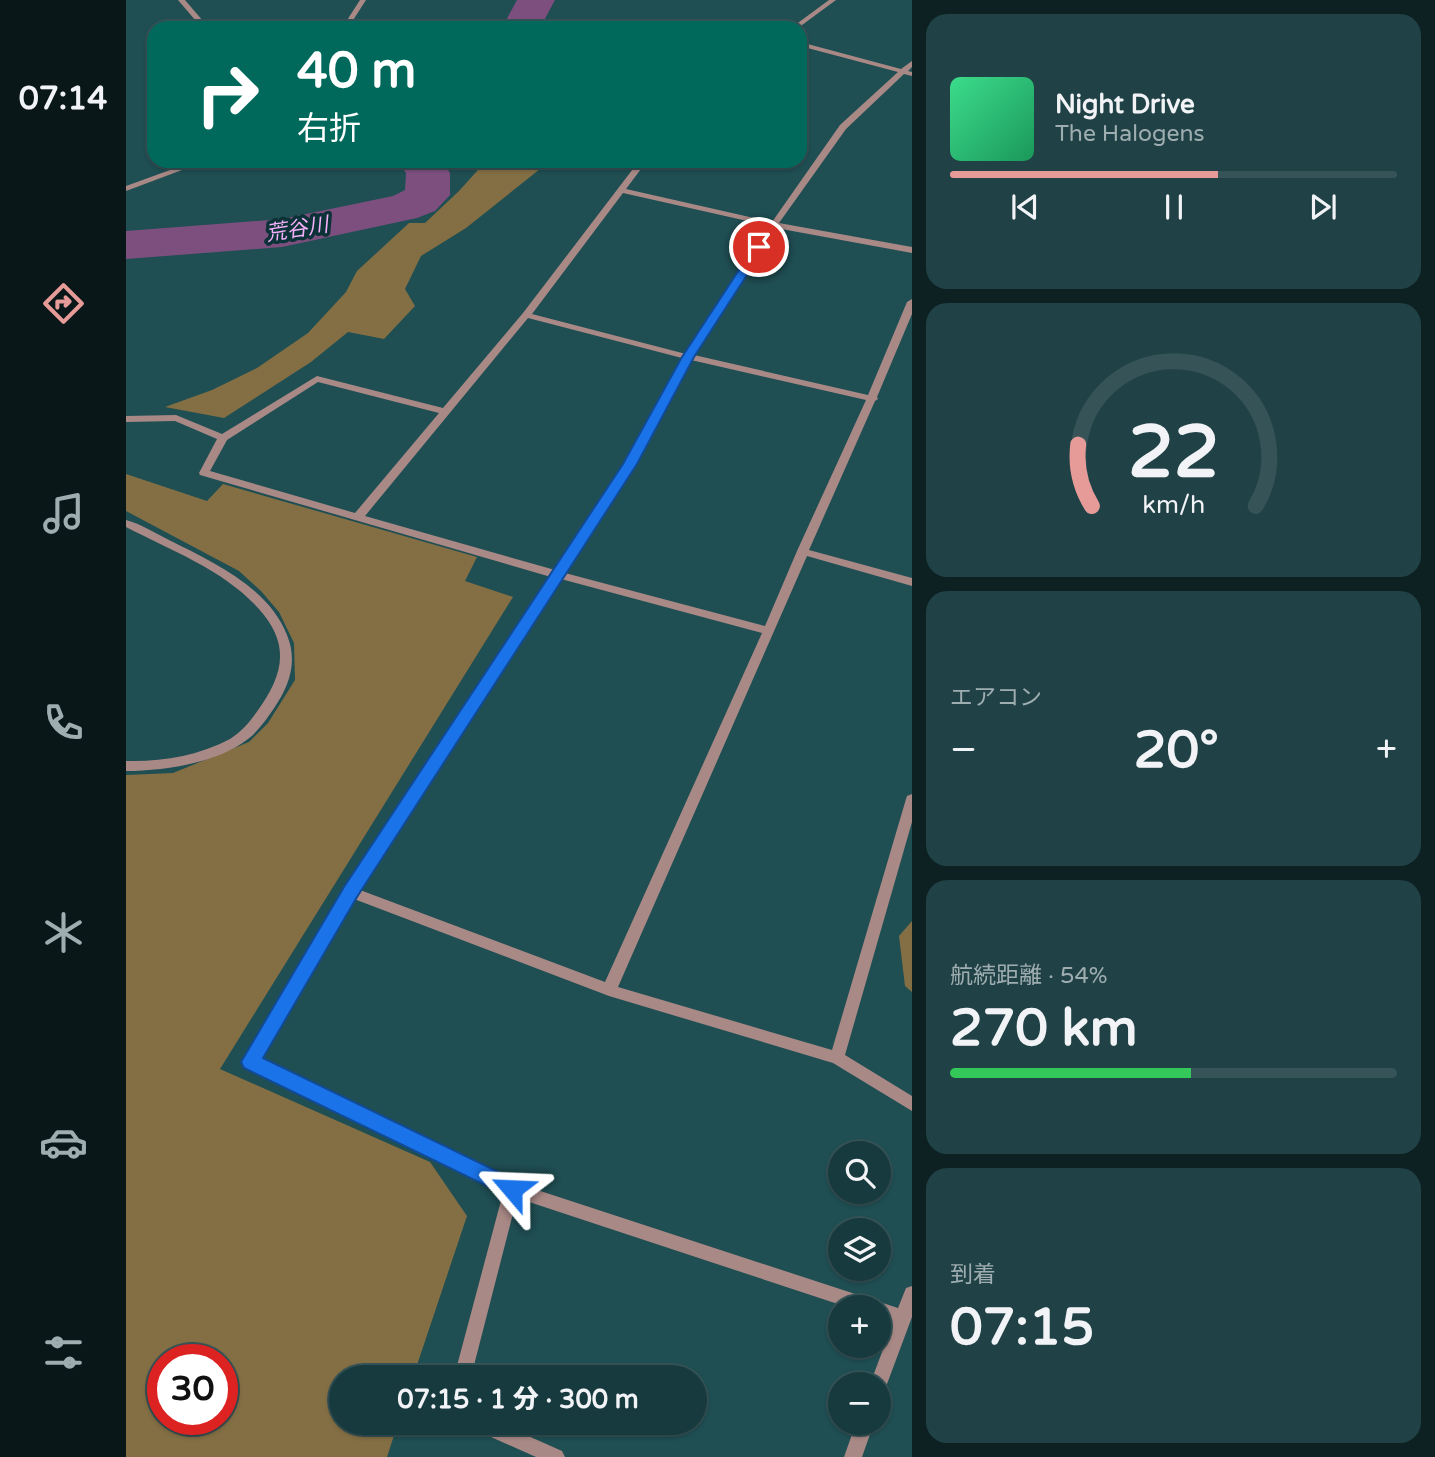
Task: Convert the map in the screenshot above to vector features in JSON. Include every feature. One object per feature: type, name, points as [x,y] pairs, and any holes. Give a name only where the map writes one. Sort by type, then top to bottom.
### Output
[{"type":"street","points":[[181,0],[200,21]]},
{"type":"street","points":[[350,21],[363,0]]},
{"type":"street","points":[[804,21],[833,0]]},
{"type":"street","points":[[807,46],[912,74]]},
{"type":"street","points":[[834,1295],[512,1189],[251,1062],[351,892],[630,464],[688,357],[774,225],[818,159],[843,128],[912,63]]},
{"type":"street","points":[[126,189],[183,168]]},
{"type":"street","points":[[358,517],[443,411],[526,315],[638,168]]},
{"type":"street","points":[[622,190],[774,225],[912,250]]},
{"type":"street","points":[[609,990],[802,551],[873,399],[912,302]]},
{"type":"street","points":[[526,315],[688,357],[873,399]]},
{"type":"street","points":[[443,411],[317,379],[223,438],[204,473],[558,575],[769,631]]},
{"type":"street","points":[[126,419],[177,418],[223,438]]},
{"type":"street","points":[[126,523],[232,579],[264,606],[282,638],[287,659],[286,677],[271,704],[244,735],[188,759],[153,766],[126,766]]},
{"type":"street","points":[[802,551],[912,582]]},
{"type":"street","points":[[837,1058],[912,800]]},
{"type":"street","points":[[351,892],[609,990],[837,1058],[912,1104]]},
{"type":"street","points":[[465,1365],[512,1189]]},
{"type":"street","points":[[883,1372],[912,1294]]},
{"type":"street","points":[[891,1314],[903,1318]]},
{"type":"street","points":[[506,1435],[556,1457]]},
{"type":"street","points":[[853,1457],[861,1435]]},
{"type":"shaded area","points":[[480,168],[541,168],[466,228],[421,256],[405,289],[415,306],[384,339],[348,332],[311,362],[224,418],[165,407],[212,390],[257,368],[308,333],[346,292],[357,271],[409,223],[425,223]]},
{"type":"shaded area","points":[[126,474],[207,501],[223,484],[477,557],[465,581],[513,597],[220,1069],[430,1162],[467,1216],[417,1365],[329,1365],[329,1435],[394,1435],[387,1457],[126,1457],[126,775],[173,773],[249,742],[268,723],[295,680],[294,643],[279,612],[239,571],[126,511]]},
{"type":"shaded area","points":[[912,921],[912,992],[905,986],[899,936]]},
{"type":"waterway","name":"荒谷川","points":[[525,21],[536,0]]},
{"type":"waterway","name":"荒谷川","points":[[126,245],[282,233],[400,209],[427,195],[428,173],[424,168]]},
{"type":"route","points":[[512,1189],[251,1062],[351,892],[630,464],[688,357],[759,247]]}]
